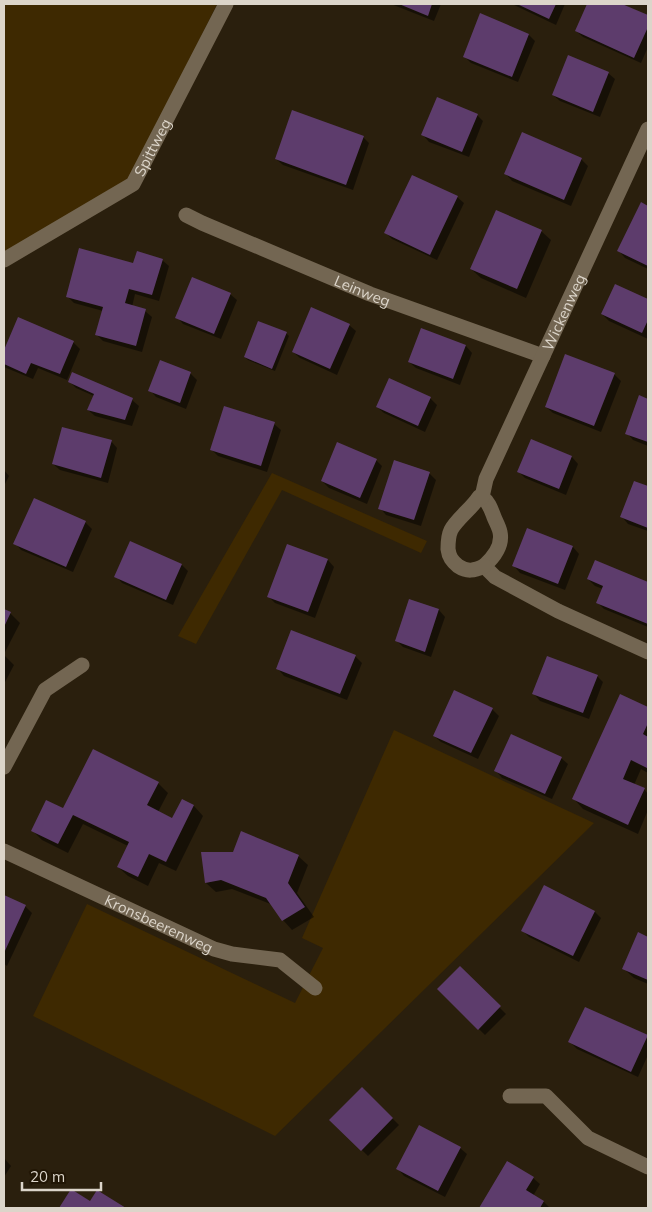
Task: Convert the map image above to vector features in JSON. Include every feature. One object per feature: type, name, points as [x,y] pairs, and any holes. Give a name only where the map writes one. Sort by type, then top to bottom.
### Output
[{"type":"street","name":"Spittweg","points":[[4,260],[134,184],[226,4]]},
{"type":"street","name":"Wickenweg","points":[[482,497],[486,479],[648,129]]},
{"type":"street","name":"Leinweg","points":[[186,215],[370,294],[543,356]]},
{"type":"street","points":[[479,497],[482,497],[488,501],[500,532],[500,538],[496,552],[484,566],[476,570],[462,569],[450,558],[448,540],[451,530],[479,497]]},
{"type":"street","points":[[484,566],[495,577],[558,611],[648,652]]},
{"type":"street","points":[[4,767],[45,690],[82,665]]},
{"type":"street","name":"Kronsbeerenweg","points":[[4,851],[214,949],[232,954],[280,960],[315,988]]},
{"type":"street","points":[[510,1096],[546,1096],[588,1138],[648,1167]]},
{"type":"shaded area","points":[[4,4],[217,4],[129,182],[4,257]]},
{"type":"shaded area","points":[[272,473],[427,541],[421,553],[282,490],[196,644],[178,636]]},
{"type":"shaded area","points":[[394,730],[594,823],[275,1136],[33,1016],[87,904],[295,1003],[323,948],[302,938]]},
{"type":"building","points":[[399,4],[432,4],[428,16]]},
{"type":"building","points":[[517,4],[556,4],[549,19]]},
{"type":"building","points":[[587,4],[622,4],[648,15],[648,27],[634,58],[575,31]]},
{"type":"building","points":[[480,13],[529,34],[512,77],[463,57]]},
{"type":"building","points":[[568,55],[609,72],[593,112],[552,95]]},
{"type":"building","points":[[437,97],[478,114],[462,152],[421,135]]},
{"type":"building","points":[[292,110],[364,136],[346,185],[275,159]]},
{"type":"building","points":[[522,132],[582,158],[564,200],[504,174]]},
{"type":"building","points":[[412,175],[458,196],[430,255],[384,233]]},
{"type":"building","points":[[641,202],[648,206],[648,266],[617,251]]},
{"type":"building","points":[[496,210],[542,230],[517,289],[470,269]]},
{"type":"building","points":[[79,248],[133,263],[137,251],[163,259],[152,295],[129,289],[125,303],[146,309],[136,346],[95,335],[103,307],[66,297]]},
{"type":"building","points":[[192,277],[231,293],[214,334],[175,318]]},
{"type":"building","points":[[615,284],[648,299],[648,320],[642,333],[601,314]]},
{"type":"building","points":[[311,307],[350,324],[330,369],[292,352]]},
{"type":"building","points":[[18,317],[74,341],[60,374],[31,363],[26,374],[4,364],[4,350]]},
{"type":"building","points":[[258,321],[287,332],[272,369],[244,357]]},
{"type":"building","points":[[421,328],[466,345],[453,379],[408,362]]},
{"type":"building","points":[[565,354],[615,373],[594,426],[545,407]]},
{"type":"building","points":[[160,360],[191,372],[180,403],[148,391]]},
{"type":"building","points":[[72,372],[133,398],[125,420],[87,410],[94,394],[68,382]]},
{"type":"building","points":[[389,378],[431,397],[418,426],[376,407]]},
{"type":"building","points":[[639,395],[648,399],[648,442],[625,434]]},
{"type":"building","points":[[224,406],[275,422],[261,466],[210,450]]},
{"type":"building","points":[[62,427],[112,440],[101,478],[52,464]]},
{"type":"building","points":[[531,439],[572,456],[559,489],[517,472]]},
{"type":"building","points":[[337,442],[377,459],[360,498],[321,481]]},
{"type":"building","points":[[394,460],[430,472],[414,520],[378,509]]},
{"type":"building","points":[[634,481],[648,486],[648,528],[620,517]]},
{"type":"building","points":[[34,498],[86,521],[66,567],[13,544]]},
{"type":"building","points":[[527,528],[573,546],[558,584],[512,566]]},
{"type":"building","points":[[130,541],[182,564],[166,600],[114,577]]},
{"type":"building","points":[[287,544],[328,559],[308,612],[267,597]]},
{"type":"building","points":[[595,560],[648,582],[648,624],[596,603],[603,586],[587,579]]},
{"type":"building","points":[[409,599],[439,609],[425,652],[395,641]]},
{"type":"building","points":[[4,609],[11,612],[4,627]]},
{"type":"building","points":[[291,630],[356,655],[340,694],[276,669]]},
{"type":"building","points":[[547,656],[598,675],[583,713],[532,694]]},
{"type":"building","points":[[454,690],[493,708],[471,753],[433,736]]},
{"type":"building","points":[[620,694],[648,707],[648,723],[643,734],[648,737],[648,766],[647,768],[631,760],[623,779],[645,788],[628,825],[572,799]]},
{"type":"building","points":[[511,734],[562,757],[545,794],[494,771]]},
{"type":"building","points":[[93,749],[159,782],[147,805],[172,818],[182,799],[194,805],[166,862],[149,854],[138,877],[117,867],[129,842],[73,815],[58,844],[31,831],[46,800],[63,808]]},
{"type":"building","points":[[241,831],[299,855],[288,883],[305,907],[282,921],[266,898],[221,880],[205,883],[201,852],[233,852]]},
{"type":"building","points":[[544,885],[595,911],[573,956],[521,931]]},
{"type":"building","points":[[4,895],[26,905],[4,953]]},
{"type":"building","points":[[638,932],[648,937],[648,980],[622,969]]},
{"type":"building","points":[[460,966],[501,1006],[478,1030],[437,989]]},
{"type":"building","points":[[585,1007],[648,1035],[631,1072],[568,1042]]},
{"type":"building","points":[[362,1087],[393,1118],[361,1151],[329,1120]]},
{"type":"building","points":[[419,1125],[461,1147],[438,1191],[396,1169]]},
{"type":"building","points":[[507,1161],[534,1177],[526,1190],[544,1201],[540,1208],[479,1208]]},
{"type":"building","points":[[71,1189],[90,1201],[97,1190],[126,1208],[59,1208]]}]
